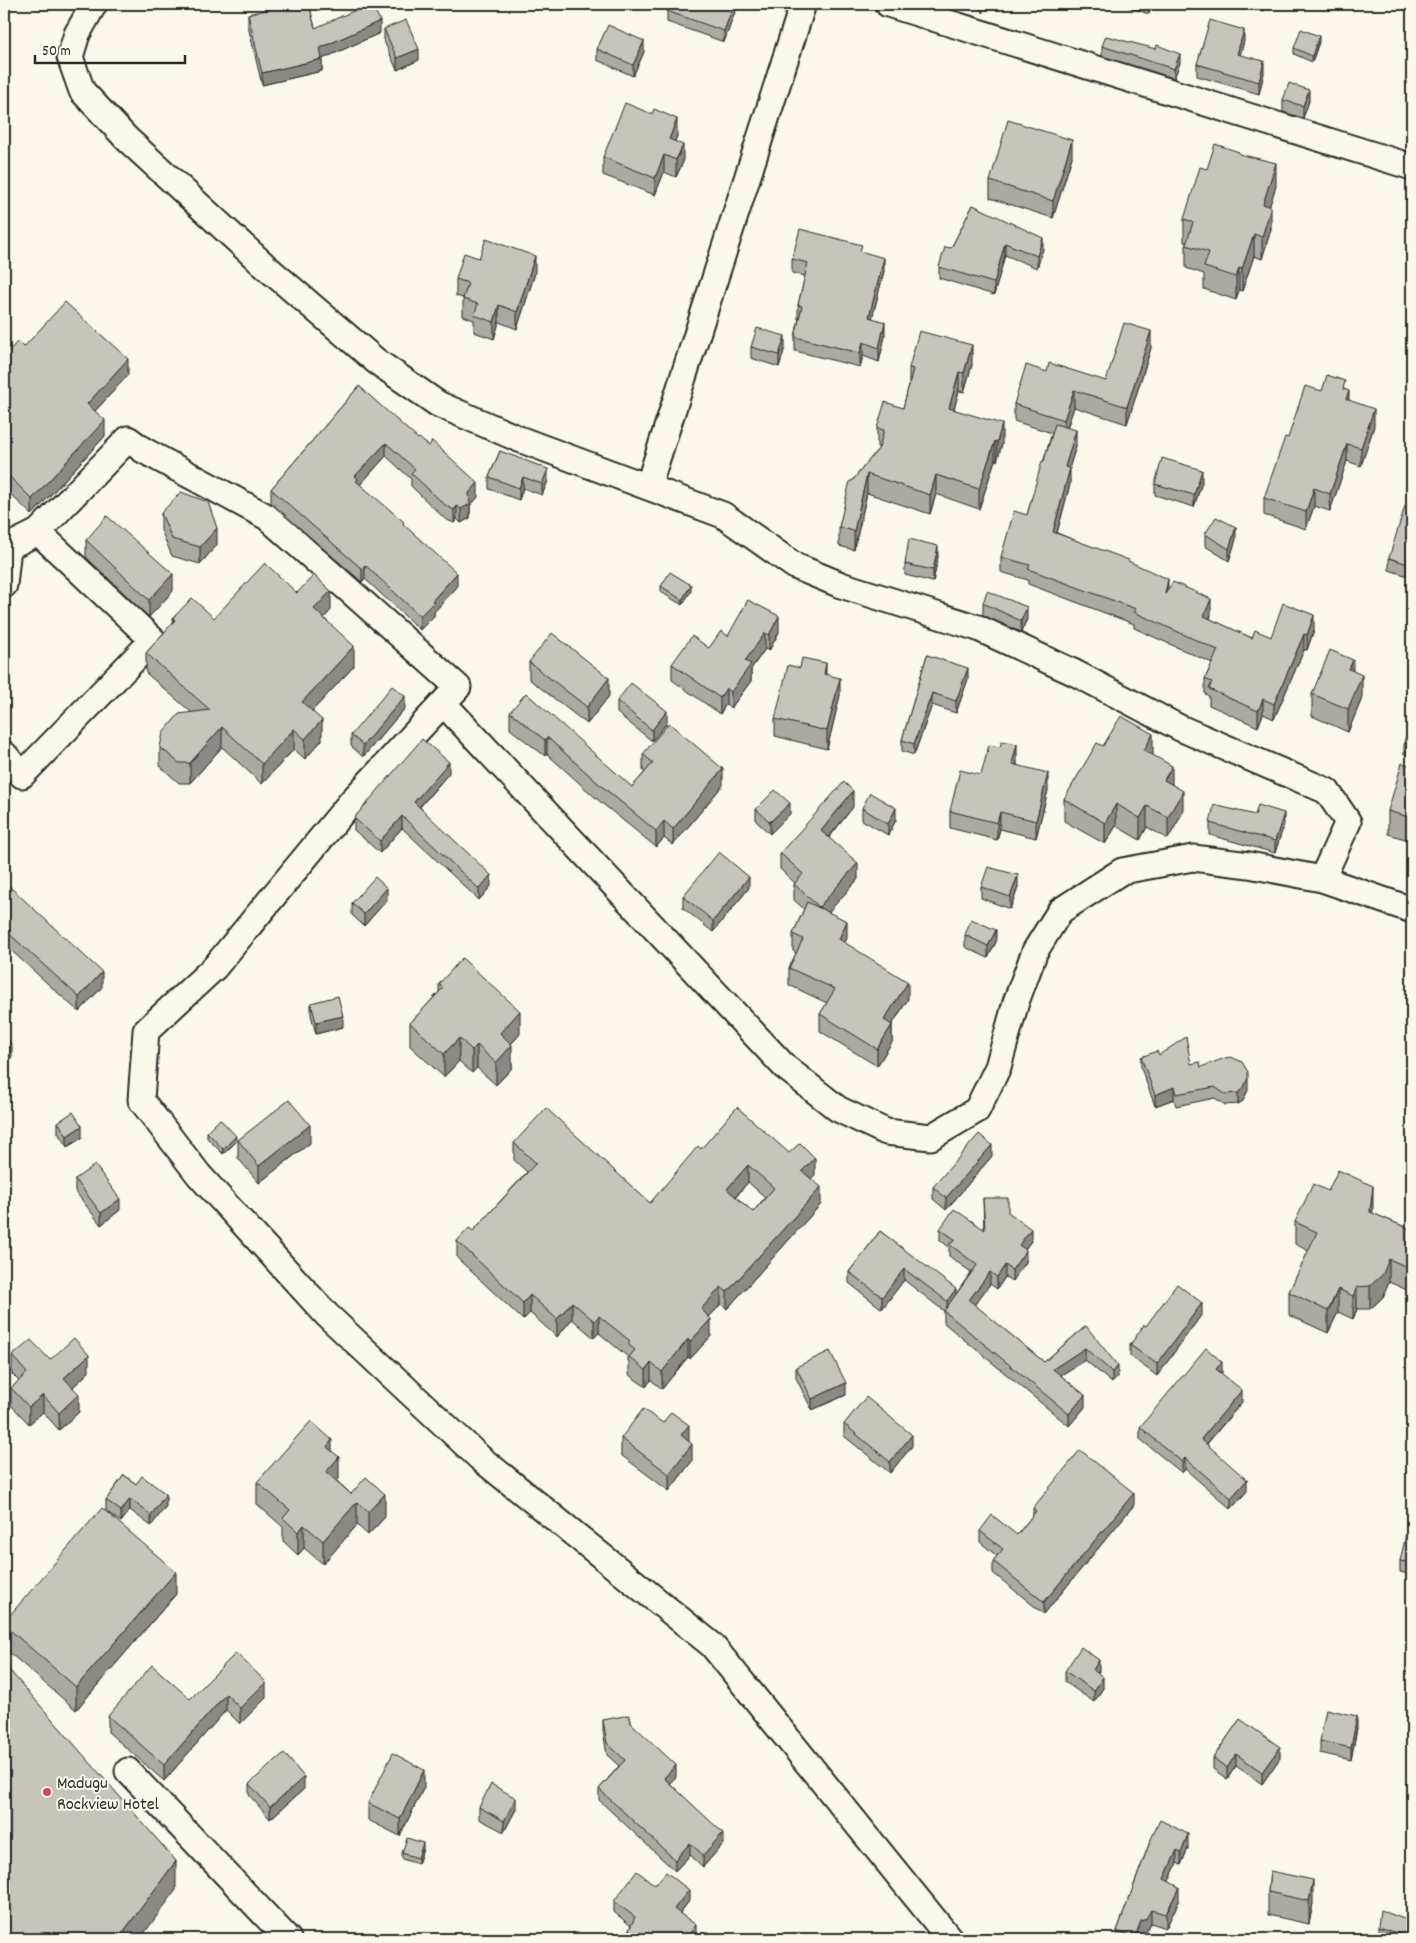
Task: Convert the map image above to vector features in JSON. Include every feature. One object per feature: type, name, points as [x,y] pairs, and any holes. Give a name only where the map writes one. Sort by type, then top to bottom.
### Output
[{"type":"street","points":[[94,4],[77,34],[70,57],[82,90],[127,139],[264,266],[376,361],[438,404],[519,439],[723,515],[795,566],[841,585],[978,628],[1075,673],[1180,728],[1327,791],[1348,822],[1322,879]]},
{"type":"street","points":[[648,488],[803,4]]},
{"type":"street","points":[[888,4],[1412,167]]},
{"type":"street","points":[[4,585],[8,547],[38,532],[128,439],[143,450],[267,516],[458,687],[351,802],[215,966],[146,1031],[141,1100],[199,1175],[327,1315],[480,1458],[712,1645],[950,1939]]},
{"type":"street","points":[[4,754],[22,775],[153,640],[38,532]]},
{"type":"street","points":[[443,703],[785,1067],[838,1110],[886,1132],[932,1138],[977,1110],[998,1067],[1016,1002],[1035,951],[1060,911],[1122,871],[1193,858],[1249,865],[1322,879],[1412,910]]},
{"type":"street","points":[[128,1771],[288,1939]]},
{"type":"building","points":[[269,4],[309,4],[315,28],[369,4],[372,4],[380,21],[320,48],[322,59],[262,73],[248,14],[271,9]]},
{"type":"building","points":[[670,4],[734,4],[724,31],[667,11]]},
{"type":"building","points":[[406,20],[419,49],[397,58],[384,29]]},
{"type":"building","points":[[1210,20],[1244,30],[1237,54],[1264,61],[1259,82],[1197,64]]},
{"type":"building","points":[[608,25],[644,41],[633,65],[597,49]]},
{"type":"building","points":[[1301,29],[1319,36],[1312,56],[1294,48]]},
{"type":"building","points":[[1106,36],[1156,49],[1157,45],[1180,54],[1174,69],[1102,46]]},
{"type":"building","points":[[1289,83],[1309,90],[1303,106],[1283,100]]},
{"type":"building","points":[[625,103],[652,114],[654,109],[677,119],[669,139],[683,145],[676,160],[664,155],[655,178],[603,157]]},
{"type":"building","points":[[1008,120],[1072,140],[1053,201],[990,181]]},
{"type":"building","points":[[1215,144],[1239,152],[1239,154],[1276,163],[1263,204],[1271,207],[1262,237],[1254,234],[1242,269],[1239,268],[1236,277],[1204,267],[1209,252],[1186,245],[1193,222],[1184,219],[1200,167],[1207,169]]},
{"type":"building","points":[[973,205],[1043,238],[1037,256],[1005,243],[994,283],[939,267],[945,247],[951,248]]},
{"type":"building","points":[[800,229],[862,245],[860,251],[884,258],[869,317],[885,322],[879,348],[863,342],[860,353],[795,337],[802,306],[798,305],[808,263],[792,259]]},
{"type":"building","points":[[486,239],[535,256],[517,312],[499,305],[494,322],[474,315],[478,304],[463,299],[468,283],[456,279],[464,253],[479,258]]},
{"type":"building","points":[[65,302],[128,359],[87,404],[105,420],[32,499],[4,471],[4,356],[18,341],[24,347]]},
{"type":"building","points":[[1124,323],[1151,331],[1127,407],[1074,390],[1064,420],[1014,404],[1026,365],[1047,372],[1049,363],[1106,381]]},
{"type":"building","points":[[757,328],[785,336],[779,355],[751,347]]},
{"type":"building","points":[[919,331],[972,345],[964,373],[959,372],[949,408],[1002,424],[979,489],[936,475],[930,495],[867,474],[854,531],[839,527],[850,481],[852,481],[879,448],[884,430],[877,428],[885,402],[903,408],[913,369],[909,368]]},
{"type":"building","points":[[1327,375],[1345,381],[1343,389],[1349,391],[1346,399],[1374,409],[1361,448],[1347,444],[1330,494],[1314,488],[1306,512],[1264,498],[1285,437],[1288,438],[1305,386],[1322,391]]},
{"type":"building","points":[[359,386],[418,439],[429,446],[432,441],[478,483],[469,493],[470,504],[461,509],[457,506],[454,510],[445,505],[411,473],[415,469],[386,443],[355,476],[358,479],[356,481],[404,522],[403,524],[457,573],[420,616],[365,565],[362,569],[271,489]]},
{"type":"building","points":[[1055,424],[1076,430],[1065,467],[1070,468],[1053,532],[1129,560],[1168,579],[1165,594],[1173,582],[1211,599],[1204,616],[1252,638],[1255,630],[1271,637],[1283,603],[1314,615],[1307,635],[1304,634],[1274,704],[1263,699],[1258,711],[1209,689],[1212,682],[1205,679],[1218,650],[1134,612],[1136,609],[1028,569],[1030,565],[1001,557],[1014,511],[1027,515],[1042,461],[1044,461]]},
{"type":"building","points":[[500,451],[548,469],[542,484],[523,477],[519,488],[489,477]]},
{"type":"building","points":[[1162,458],[1202,470],[1194,495],[1155,484]]},
{"type":"building","points":[[181,492],[208,502],[217,528],[200,547],[172,539],[161,513]]},
{"type":"building","points":[[1405,506],[1412,509],[1412,552],[1408,564],[1389,558]]},
{"type":"building","points":[[107,516],[173,574],[149,600],[86,540]]},
{"type":"building","points":[[1216,517],[1236,527],[1229,549],[1205,534]]},
{"type":"building","points":[[909,539],[938,546],[933,570],[905,564]]},
{"type":"building","points":[[265,563],[297,593],[314,575],[331,591],[314,609],[354,646],[302,702],[322,720],[305,739],[294,729],[262,764],[222,727],[190,763],[179,763],[160,747],[163,733],[179,714],[210,710],[146,653],[175,620],[173,618],[192,598],[214,618]]},
{"type":"building","points":[[670,572],[691,585],[682,600],[661,586]]},
{"type":"building","points":[[987,591],[1027,607],[1021,621],[983,603]]},
{"type":"building","points":[[748,600],[779,616],[769,635],[765,633],[745,661],[751,664],[731,692],[726,688],[720,698],[672,664],[692,636],[709,648],[721,631],[728,636]]},
{"type":"building","points":[[552,633],[609,678],[587,707],[529,662]]},
{"type":"building","points":[[1330,650],[1353,660],[1349,669],[1362,675],[1348,709],[1312,694]]},
{"type":"building","points":[[927,655],[968,668],[956,701],[932,693],[914,744],[902,740]]},
{"type":"building","points":[[802,658],[826,663],[824,674],[840,678],[827,731],[775,719],[788,665],[800,668]]},
{"type":"building","points":[[631,683],[667,711],[652,730],[617,701]]},
{"type":"building","points":[[392,686],[405,696],[363,745],[351,735]]},
{"type":"building","points":[[526,693],[632,787],[653,763],[643,754],[669,723],[723,769],[673,829],[664,821],[656,831],[598,783],[547,737],[545,740],[510,712]]},
{"type":"building","points":[[1121,716],[1153,734],[1144,750],[1172,766],[1164,780],[1183,791],[1168,817],[1147,806],[1140,818],[1116,804],[1105,823],[1064,799],[1097,743],[1103,746]]},
{"type":"building","points":[[1412,717],[1412,746],[1404,743]]},
{"type":"building","points":[[422,739],[449,762],[414,802],[491,875],[479,889],[402,816],[380,841],[354,818]]},
{"type":"building","points":[[1002,741],[1017,744],[1012,764],[1048,773],[1036,821],[1000,812],[997,823],[950,811],[960,770],[981,775],[989,745],[1000,747]]},
{"type":"building","points":[[1402,763],[1412,766],[1412,818],[1388,811]]},
{"type":"building","points":[[844,782],[853,791],[821,831],[858,863],[819,907],[794,884],[803,874],[780,853]]},
{"type":"building","points":[[775,790],[790,803],[770,822],[756,809]]},
{"type":"building","points":[[870,793],[896,808],[888,824],[862,808]]},
{"type":"building","points":[[1214,805],[1255,815],[1258,805],[1284,813],[1275,841],[1210,823]]},
{"type":"building","points":[[719,852],[749,877],[713,921],[683,896]]},
{"type":"building","points":[[988,867],[1018,875],[1010,897],[981,887]]},
{"type":"building","points":[[375,877],[387,888],[364,914],[352,903]]},
{"type":"building","points":[[9,886],[102,972],[79,997],[4,929],[4,892]]},
{"type":"building","points":[[807,902],[847,921],[839,939],[908,982],[884,1020],[892,1025],[877,1049],[820,1014],[835,989],[789,968],[803,939],[793,934]]},
{"type":"building","points":[[971,919],[996,930],[988,946],[965,935]]},
{"type":"building","points":[[462,958],[520,1011],[500,1033],[512,1045],[496,1063],[477,1045],[472,1050],[459,1038],[444,1054],[410,1023],[443,988],[439,984]]},
{"type":"building","points":[[338,996],[343,1016],[316,1022],[311,1003]]},
{"type":"building","points":[[4,1034],[12,1046],[4,1051]]},
{"type":"building","points":[[1186,1037],[1191,1064],[1200,1062],[1201,1067],[1231,1057],[1242,1062],[1248,1072],[1248,1078],[1243,1089],[1238,1093],[1225,1094],[1215,1087],[1176,1094],[1174,1087],[1155,1095],[1141,1057],[1157,1051],[1159,1055]]},
{"type":"building","points":[[289,1100],[310,1125],[259,1166],[238,1140]]},
{"type":"building","points":[[737,1107],[789,1153],[800,1143],[815,1158],[802,1171],[821,1187],[727,1292],[721,1287],[701,1309],[711,1319],[690,1342],[688,1339],[662,1372],[651,1363],[646,1370],[629,1357],[635,1350],[628,1344],[630,1341],[599,1316],[594,1321],[572,1302],[557,1319],[530,1295],[523,1303],[457,1241],[469,1228],[473,1231],[536,1163],[514,1143],[546,1108],[650,1203],[698,1146],[701,1149]],"holes":[[[748,1165],[774,1188],[753,1212],[727,1189]]]},
{"type":"building","points":[[73,1112],[82,1126],[67,1136],[58,1122]]},
{"type":"building","points":[[220,1119],[236,1136],[223,1149],[207,1132]]},
{"type":"building","points":[[979,1134],[992,1145],[946,1198],[933,1187]]},
{"type":"building","points":[[95,1165],[120,1199],[101,1213],[75,1179]]},
{"type":"building","points":[[1338,1170],[1373,1186],[1370,1212],[1412,1230],[1409,1242],[1412,1244],[1412,1254],[1407,1267],[1389,1259],[1383,1274],[1370,1286],[1357,1287],[1353,1296],[1338,1289],[1328,1311],[1289,1292],[1317,1232],[1295,1222],[1313,1184],[1328,1191]]},
{"type":"building","points":[[983,1198],[1008,1198],[1008,1212],[1031,1229],[1019,1245],[1026,1250],[1012,1270],[1005,1265],[997,1277],[990,1272],[969,1300],[1044,1362],[1086,1326],[1118,1366],[1112,1372],[1085,1348],[1053,1369],[1085,1395],[1069,1414],[944,1311],[977,1265],[949,1244],[956,1240],[940,1229],[954,1209],[985,1230]]},
{"type":"building","points":[[880,1231],[956,1289],[947,1301],[904,1269],[882,1297],[849,1272]]},
{"type":"building","points":[[1177,1284],[1202,1303],[1157,1364],[1130,1345]]},
{"type":"building","points":[[74,1338],[89,1355],[64,1378],[79,1394],[59,1413],[43,1395],[29,1407],[11,1388],[27,1373],[12,1356],[31,1340],[50,1360]]},
{"type":"building","points":[[1206,1348],[1222,1362],[1216,1369],[1242,1390],[1201,1439],[1247,1480],[1231,1498],[1185,1458],[1182,1462],[1140,1427]]},
{"type":"building","points":[[830,1351],[846,1383],[812,1399],[796,1367]]},
{"type":"building","points":[[866,1397],[912,1435],[890,1462],[844,1424]]},
{"type":"building","points":[[643,1409],[663,1423],[671,1412],[689,1425],[681,1435],[692,1444],[669,1474],[621,1438]]},
{"type":"building","points":[[311,1421],[332,1440],[327,1447],[339,1457],[326,1472],[351,1494],[366,1477],[385,1494],[368,1512],[357,1502],[323,1541],[304,1525],[298,1532],[283,1518],[290,1510],[257,1482]]},
{"type":"building","points":[[1080,1450],[1134,1493],[1044,1602],[993,1561],[1003,1549],[980,1531],[992,1515],[1017,1535],[1036,1511],[1033,1508]]},
{"type":"building","points":[[124,1475],[136,1484],[142,1476],[166,1494],[151,1515],[130,1499],[121,1511],[106,1500]]},
{"type":"building","points":[[102,1508],[176,1572],[76,1687],[4,1625],[4,1622]]},
{"type":"building","points":[[1407,1530],[1412,1531],[1412,1563],[1400,1561]]},
{"type":"building","points":[[1081,1647],[1099,1660],[1093,1670],[1103,1677],[1094,1691],[1065,1671]]},
{"type":"building","points":[[236,1653],[266,1682],[240,1708],[226,1694],[164,1765],[108,1716],[152,1665],[190,1699]]},
{"type":"building","name":"Madugu Rockview Hotel","points":[[4,1664],[176,1861],[118,1939],[4,1939]]},
{"type":"building","points":[[1326,1709],[1357,1716],[1351,1748],[1320,1741]]},
{"type":"building","points":[[629,1715],[631,1723],[676,1765],[664,1778],[723,1833],[703,1855],[690,1843],[675,1860],[599,1789],[625,1760],[607,1743],[603,1720]]},
{"type":"building","points":[[1240,1719],[1280,1747],[1262,1772],[1236,1754],[1227,1768],[1213,1758]]},
{"type":"building","points":[[284,1753],[304,1777],[270,1807],[249,1784]]},
{"type":"building","points":[[393,1753],[424,1770],[400,1819],[368,1803]]},
{"type":"building","points":[[491,1784],[516,1798],[504,1821],[479,1807]]},
{"type":"building","points":[[1160,1820],[1188,1834],[1181,1852],[1177,1850],[1164,1879],[1179,1887],[1166,1914],[1151,1910],[1146,1919],[1141,1921],[1134,1939],[1117,1931],[1151,1839]]},
{"type":"building","points":[[407,1838],[423,1843],[418,1858],[402,1853]]},
{"type":"building","points":[[637,1871],[655,1885],[666,1872],[689,1890],[674,1909],[696,1925],[685,1939],[640,1939],[629,1930],[635,1917],[614,1901]]},
{"type":"building","points":[[1270,1871],[1313,1880],[1309,1901],[1268,1892]]},
{"type":"building","points":[[1380,1910],[1412,1922],[1412,1938],[1378,1927]]},
{"type":"place","name":"Madugu Rockview Hotel","points":[[47,1792]]}]
